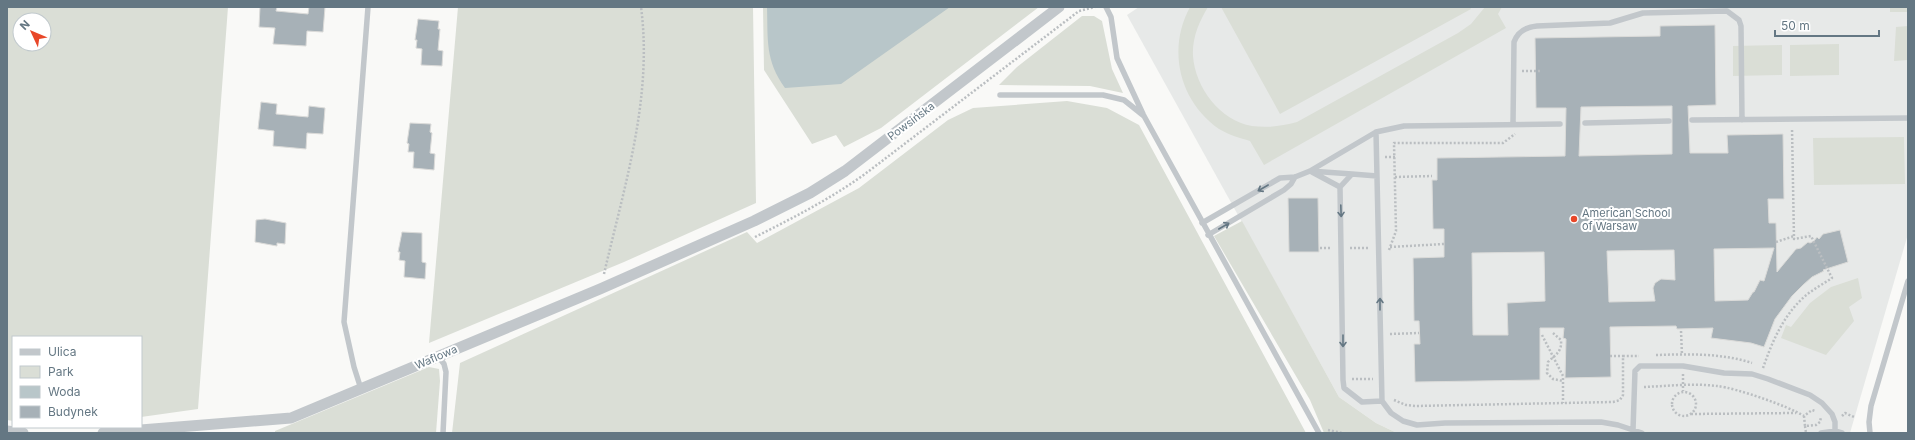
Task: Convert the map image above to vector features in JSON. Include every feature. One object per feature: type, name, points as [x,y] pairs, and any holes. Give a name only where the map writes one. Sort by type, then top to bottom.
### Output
[{"type":"street","name":"Powsińska","points":[[754,221],[810,193],[845,171],[1059,7]]},
{"type":"street","name":"Waflowa","points":[[103,433],[291,418],[600,289],[754,221]]},
{"type":"street","points":[[7,431],[23,433]]},
{"type":"lane","points":[[361,389],[354,367],[344,322],[368,7]]},
{"type":"lane","points":[[1106,7],[1111,17],[1117,58],[1144,116],[1208,235],[1318,431]]},
{"type":"lane","points":[[1513,124],[1514,42],[1516,37],[1528,27],[1610,23],[1643,13],[1726,11],[1739,20],[1741,26],[1742,120]]},
{"type":"lane","points":[[1000,95],[1103,95],[1124,100],[1144,116]]},
{"type":"lane","points":[[1692,120],[1908,118]]},
{"type":"lane","points":[[1585,123],[1669,121]]},
{"type":"lane","points":[[1202,223],[1280,178],[1295,177],[1310,171],[1376,132],[1404,126],[1560,124]]},
{"type":"lane","points":[[1376,132],[1380,248],[1382,401],[1391,413],[1403,422],[1417,425],[1445,423],[1601,422],[1618,425],[1642,433]]},
{"type":"lane","points":[[1310,171],[1377,176]]},
{"type":"lane","points":[[1310,171],[1340,187]]},
{"type":"lane","points":[[1352,174],[1340,187],[1344,388],[1362,402],[1382,401]]},
{"type":"lane","points":[[1208,235],[1284,190],[1291,184],[1295,177]]},
{"type":"lane","points":[[1870,433],[1869,422],[1871,406],[1908,281]]},
{"type":"lane","points":[[438,356],[444,364],[446,372],[443,433]]},
{"type":"lane","points":[[1633,430],[1635,371],[1640,366],[1683,366],[1724,373],[1752,374],[1810,395],[1822,403],[1832,414],[1835,422],[1835,431]]},
{"type":"lane","points":[[1821,433],[1835,431],[1842,433]]},
{"type":"path","points":[[600,289],[639,124],[643,68],[641,7]]},
{"type":"path","points":[[1514,71],[1540,71]]},
{"type":"path","points":[[1763,368],[1771,345],[1792,308],[1805,296],[1832,278],[1811,236],[1794,239],[1792,126]]},
{"type":"path","points":[[1389,255],[1390,247],[1396,231],[1394,143],[1503,143],[1521,129]]},
{"type":"path","points":[[1395,177],[1432,176]]},
{"type":"path","points":[[1776,242],[1794,236]]},
{"type":"path","points":[[1320,248],[1380,248],[1444,244]]},
{"type":"path","points":[[1390,327],[1390,342]]},
{"type":"path","points":[[1652,355],[1682,354],[1681,331]]},
{"type":"path","points":[[1390,334],[1419,333]]},
{"type":"path","points":[[1553,333],[1561,340],[1560,352],[1548,362],[1547,374],[1553,379],[1563,381]]},
{"type":"path","points":[[1542,335],[1563,376],[1563,403]]},
{"type":"path","points":[[1610,356],[1645,356]]},
{"type":"path","points":[[1392,398],[1397,402],[1415,406],[1563,403],[1620,400],[1623,395],[1622,356]]},
{"type":"path","points":[[1343,380],[1381,378]]},
{"type":"path","points":[[1623,389],[1718,386],[1743,393],[1799,413],[1804,416],[1806,433]]},
{"type":"path","points":[[1691,414],[1696,408],[1694,396],[1683,391],[1676,394],[1672,402],[1673,410],[1679,415],[1799,413]]},
{"type":"path","points":[[1804,416],[1812,410],[1820,414],[1822,419],[1816,425],[1806,426]]},
{"type":"path","points":[[1318,431],[1342,433]]},
{"type":"shaded area","name":"American School of Warsaw","points":[[1139,7],[1908,7],[1908,234],[1850,433],[1397,433],[1376,423],[1339,397],[1127,15]]},
{"type":"green space","points":[[7,7],[228,7],[198,409],[142,417],[142,336],[12,336],[12,421],[7,420]]},
{"type":"green space","points":[[458,7],[753,7],[756,203],[624,262],[429,343]]},
{"type":"green space","points":[[763,7],[1039,7],[881,128],[844,147],[836,135],[812,144],[764,70]]},
{"type":"green space","points":[[1190,7],[1208,7],[1197,30],[1193,49],[1195,68],[1204,90],[1211,101],[1230,117],[1240,123],[1258,127],[1286,125],[1297,122],[1458,33],[1471,24],[1485,7],[1502,7],[1498,14],[1506,28],[1264,165],[1250,141],[1231,135],[1219,129],[1205,117],[1194,104],[1186,89],[1181,73],[1179,40],[1183,23]]},
{"type":"green space","points":[[1221,7],[1470,7],[1471,9],[1280,114]]},
{"type":"green space","points":[[1890,7],[1908,7],[1908,12],[1890,12]]},
{"type":"green space","points":[[1082,16],[1094,16],[1102,21],[1112,69],[1123,93],[1090,86],[999,85],[1017,67]]},
{"type":"green space","points":[[1908,26],[1908,60],[1894,61],[1896,27]]},
{"type":"green space","points":[[1839,44],[1839,75],[1790,76],[1790,45]]},
{"type":"green space","points":[[1782,45],[1782,75],[1733,76],[1733,46]]},
{"type":"green space","points":[[1067,101],[1107,108],[1139,125],[1306,433],[452,433],[460,363],[747,232],[757,243],[859,188],[948,120],[973,108]]},
{"type":"green space","points":[[1904,137],[1905,184],[1814,185],[1813,138]]},
{"type":"green space","points":[[1242,221],[1339,397],[1376,423],[1397,433],[1324,433],[1310,400],[1214,236]]},
{"type":"green space","points":[[1858,278],[1862,298],[1849,307],[1854,321],[1826,355],[1781,338],[1786,325],[1791,327],[1810,303],[1831,287]]},
{"type":"green space","points":[[429,367],[439,369],[440,381],[436,433],[275,433],[275,431]]},
{"type":"water","points":[[767,7],[950,7],[841,84],[785,88],[774,68],[771,59],[768,40]]},
{"type":"building","points":[[260,7],[277,7],[276,11],[308,14],[309,7],[325,7],[323,32],[307,31],[306,46],[273,44],[275,28],[259,27]]},
{"type":"building","points":[[418,19],[439,21],[438,29],[440,29],[438,50],[443,51],[442,66],[421,65],[422,49],[416,48],[417,40],[415,40]]},
{"type":"building","points":[[1715,25],[1716,105],[1688,106],[1690,153],[1728,153],[1727,135],[1783,134],[1784,199],[1768,199],[1769,223],[1776,223],[1777,272],[1796,249],[1801,248],[1808,242],[1810,243],[1814,241],[1817,237],[1819,239],[1823,234],[1840,230],[1848,262],[1823,270],[1824,271],[1812,277],[1792,296],[1775,319],[1764,347],[1751,343],[1711,338],[1713,328],[1677,329],[1676,326],[1610,327],[1611,377],[1565,378],[1566,339],[1563,338],[1564,328],[1540,328],[1540,380],[1415,382],[1414,344],[1420,344],[1419,321],[1414,321],[1413,258],[1444,257],[1444,229],[1433,229],[1432,180],[1437,180],[1437,158],[1565,156],[1566,108],[1536,108],[1535,38],[1660,36],[1660,26]],"holes":[[[1672,106],[1672,154],[1579,156],[1581,107]],[[1774,248],[1764,281],[1760,280],[1748,300],[1715,301],[1714,249]],[[1674,250],[1675,280],[1661,279],[1655,283],[1653,288],[1655,301],[1609,302],[1607,251]],[[1544,252],[1545,301],[1507,303],[1508,335],[1473,335],[1472,253]]]},
{"type":"building","points":[[261,102],[277,104],[276,114],[297,116],[308,117],[309,106],[325,108],[323,134],[307,133],[306,149],[273,146],[274,131],[258,129]]},
{"type":"building","points":[[410,123],[431,124],[430,132],[432,133],[430,153],[435,154],[434,170],[413,168],[414,152],[408,152],[409,144],[407,143]]},
{"type":"building","points":[[1288,198],[1318,198],[1319,252],[1289,252]]},
{"type":"building","points":[[265,219],[286,223],[285,244],[277,243],[277,246],[255,242],[256,220]]},
{"type":"building","points":[[402,232],[422,233],[422,262],[426,263],[425,279],[404,277],[405,261],[399,260],[400,252],[398,252]]},
{"type":"place","name":"American School of Warsaw","points":[[1574,219]]}]
